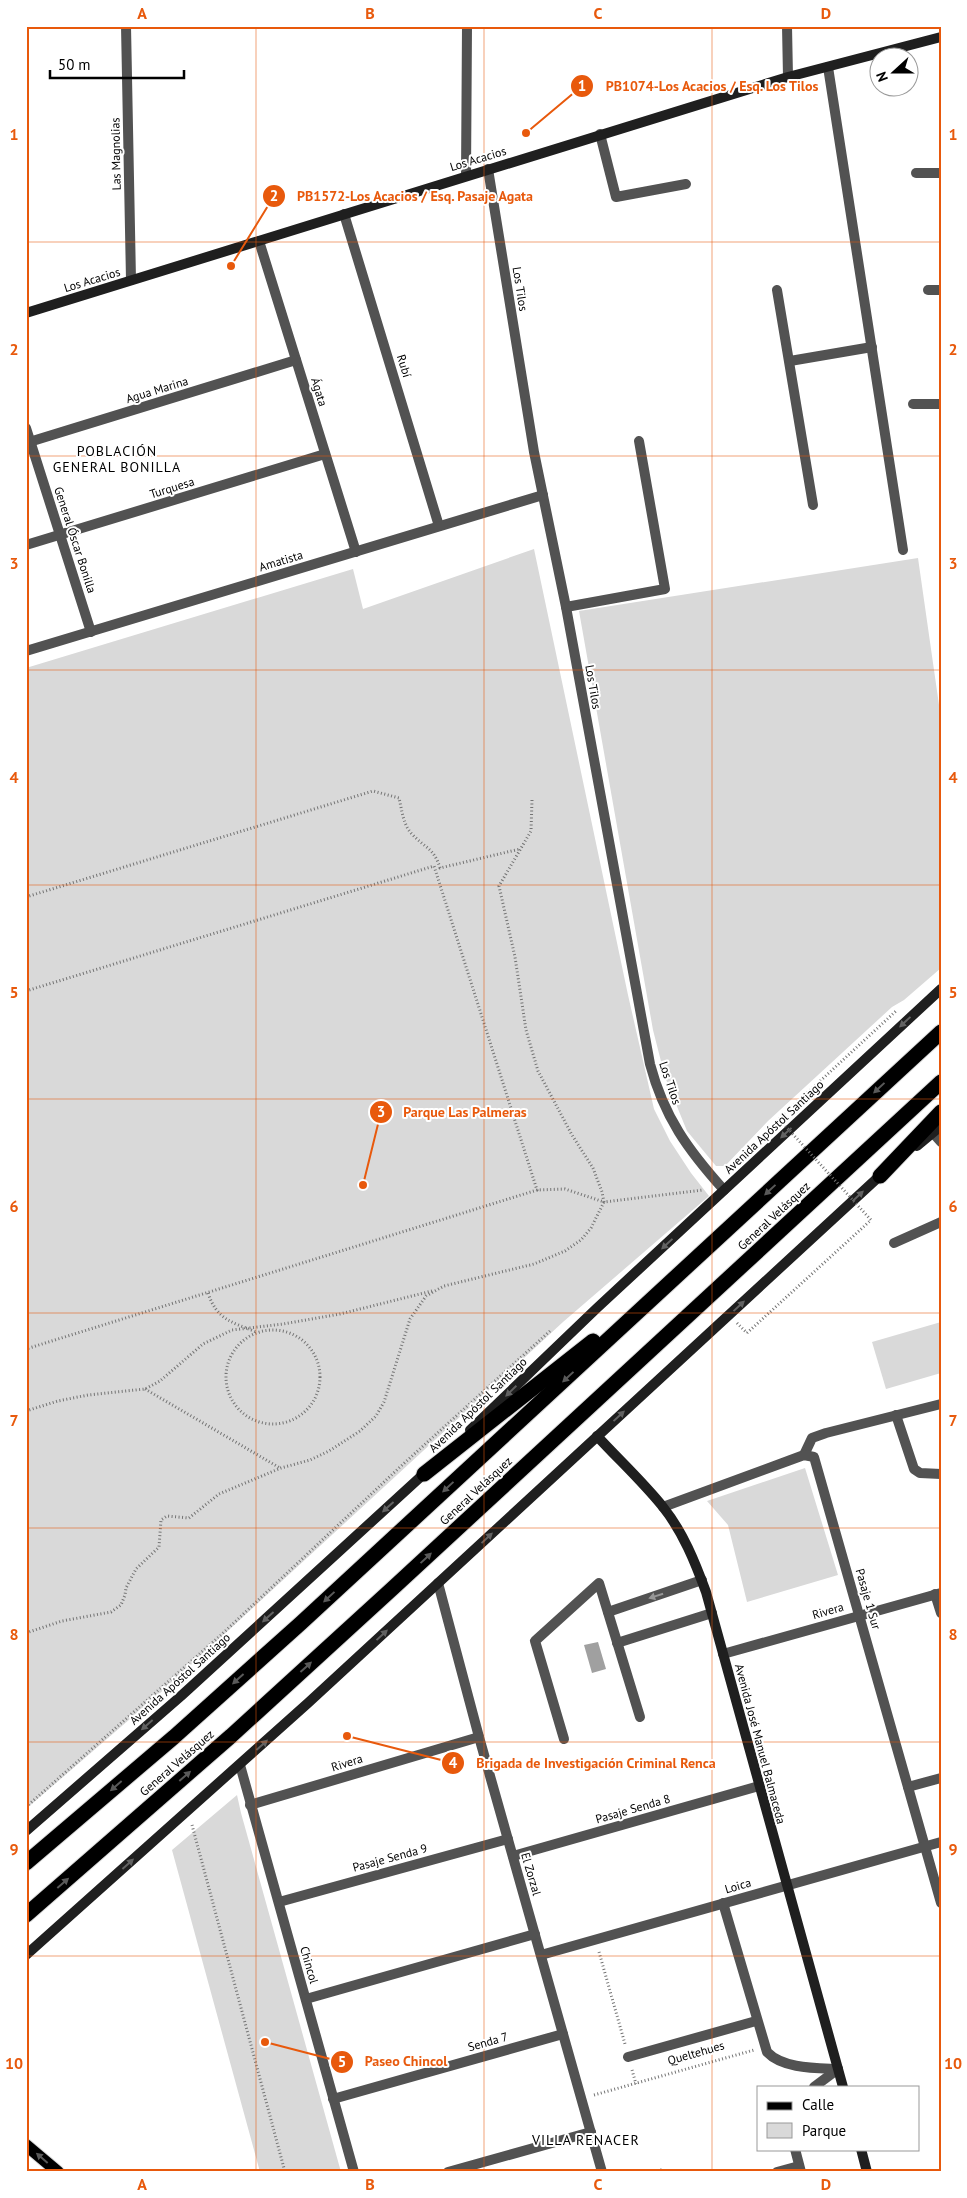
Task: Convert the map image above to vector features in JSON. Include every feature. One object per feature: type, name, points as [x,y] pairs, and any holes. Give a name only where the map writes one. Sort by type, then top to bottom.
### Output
[{"type":"highway","name":"General Velásquez","points":[[26,1863],[174,1737],[301,1623],[941,1032]]},
{"type":"highway","name":"General Velásquez","points":[[26,1915],[231,1736],[386,1595],[941,1082]]},
{"type":"highway","points":[[880,1176],[941,1112]]},
{"type":"highway","points":[[424,1474],[681,1272]]},
{"type":"main road","name":"Los Acacios","points":[[26,313],[788,77],[941,37]]},
{"type":"main road","name":"Avenida Apóstol Santiago","points":[[26,1831],[181,1696],[424,1474],[597,1308],[941,990]]},
{"type":"main road","points":[[26,1955],[240,1765],[880,1176],[937,1130]]},
{"type":"main road","name":"Avenida José Manuel Balmaceda","points":[[597,1436],[663,1507],[686,1543],[702,1580],[843,2086]]},
{"type":"main road","points":[[26,2145],[58,2172]]},
{"type":"main road","points":[[861,2150],[867,2172]]},
{"type":"street","name":"Las Magnolias","points":[[126,26],[131,280]]},
{"type":"street","points":[[466,176],[467,26]]},
{"type":"street","points":[[788,26],[788,77]]},
{"type":"street","points":[[828,67],[903,550]]},
{"type":"street","points":[[600,134],[616,197],[686,184]]},
{"type":"street","name":"Los Tilos","points":[[488,169],[543,495],[566,607],[631,970],[655,1083],[679,1135],[696,1159],[724,1190]]},
{"type":"street","points":[[916,172],[941,173]]},
{"type":"street","name":"Rubí","points":[[344,214],[439,526]]},
{"type":"street","name":"Ágata","points":[[258,240],[356,552]]},
{"type":"street","points":[[778,290],[813,505]]},
{"type":"street","points":[[928,290],[941,290]]},
{"type":"street","points":[[790,361],[872,347]]},
{"type":"street","name":"Agua Marina","points":[[28,442],[296,360]]},
{"type":"street","points":[[913,404],[941,404]]},
{"type":"street","name":"General Óscar Bonilla","points":[[26,428],[28,442],[91,632]]},
{"type":"street","points":[[566,607],[665,590],[639,440]]},
{"type":"street","name":"Turquesa","points":[[26,545],[325,454]]},
{"type":"street","name":"Amatista","points":[[26,651],[543,495]]},
{"type":"street","points":[[937,1130],[941,1142]]},
{"type":"street","points":[[894,1243],[941,1222]]},
{"type":"street","points":[[663,1507],[804,1455],[812,1438],[941,1404]]},
{"type":"street","points":[[896,1415],[914,1469],[920,1473],[941,1474]]},
{"type":"street","name":"Pasaje 1 Sur","points":[[804,1455],[814,1457],[818,1468],[941,1903]]},
{"type":"street","points":[[608,1612],[702,1580]]},
{"type":"street","name":"El Zorzal","points":[[438,1583],[479,1737],[602,2172]]},
{"type":"street","points":[[564,1739],[535,1641],[599,1583],[640,1718]]},
{"type":"street","points":[[938,1593],[941,1613]]},
{"type":"street","name":"Rivera","points":[[723,1654],[938,1593]]},
{"type":"street","points":[[617,1642],[712,1614]]},
{"type":"street","name":"Rivera","points":[[250,1805],[479,1737]]},
{"type":"street","name":"Chincol","points":[[240,1765],[354,2172]]},
{"type":"street","points":[[908,1788],[941,1778]]},
{"type":"street","name":"Pasaje Senda 8","points":[[514,1856],[759,1786]]},
{"type":"street","name":"Pasaje Senda 9","points":[[278,1902],[508,1839]]},
{"type":"street","name":"Loica","points":[[541,1955],[941,1842]]},
{"type":"street","points":[[724,1903],[756,2021],[764,2047],[770,2056],[807,2067],[838,2069]]},
{"type":"street","points":[[306,1999],[535,1934]]},
{"type":"street","name":"Queltehues","points":[[628,2057],[756,2021]]},
{"type":"street","name":"Senda 7","points":[[333,2099],[564,2034]]},
{"type":"street","points":[[815,2086],[838,2069]]},
{"type":"street","points":[[448,2172],[591,2132]]},
{"type":"street","points":[[777,2172],[800,2169],[795,2150]]},
{"type":"path","points":[[26,897],[373,791],[399,798],[408,829],[413,836],[429,847],[436,855],[440,868],[520,849]]},
{"type":"path","points":[[26,1411],[58,1401],[88,1395],[145,1389],[160,1381],[203,1344],[220,1335],[247,1328],[340,1314],[534,1264],[566,1251],[581,1240],[592,1228],[604,1202],[602,1192],[592,1168],[567,1127],[538,1071],[526,1030],[515,956],[499,886],[531,831],[532,800]]},
{"type":"path","points":[[26,991],[434,866],[537,1190]]},
{"type":"path","points":[[747,1333],[871,1220],[779,1119],[896,1012]]},
{"type":"path","points":[[26,1348],[537,1190],[565,1189],[604,1202],[704,1190],[696,1197]]},
{"type":"path","points":[[26,1633],[62,1621],[111,1612],[121,1605],[126,1595],[126,1588],[136,1569],[159,1547],[161,1520],[166,1516],[190,1518],[219,1494],[281,1468],[310,1460],[329,1451],[360,1431],[376,1416],[388,1394],[410,1319],[420,1301],[435,1290]]},
{"type":"path","points":[[208,1293],[213,1306],[220,1316],[257,1332],[273,1329],[288,1332],[302,1340],[313,1351],[319,1366],[320,1382],[316,1397],[308,1410],[296,1419],[281,1424],[266,1424],[251,1420],[239,1410],[230,1398],[226,1382],[227,1366],[232,1352],[243,1340],[257,1332]]},
{"type":"path","points":[[26,1807],[214,1642],[400,1467],[552,1330]]},
{"type":"path","points":[[145,1389],[281,1468]]},
{"type":"path","points":[[26,1628],[31,1630]]},
{"type":"path","points":[[188,1810],[285,2172]]},
{"type":"path","points":[[596,1939],[636,2084]]},
{"type":"path","name":"Queltehues","points":[[582,2099],[764,2047]]},
{"type":"path","points":[[654,2172],[664,2169],[664,2172]]},
{"type":"green space","points":[[534,549],[628,995],[654,1109],[670,1141],[709,1196],[563,1322],[167,1687],[26,1809],[26,668],[353,569],[363,609]]},
{"type":"green space","points":[[918,558],[941,719],[941,968],[904,1000],[892,1007],[768,1121],[725,1166],[716,1166],[687,1131],[665,1077],[653,1030],[579,611]]},
{"type":"green space","points":[[941,1322],[941,1373],[886,1389],[872,1342]]},
{"type":"green space","points":[[805,1468],[838,1575],[747,1602],[728,1525],[707,1501]]},
{"type":"green space","points":[[237,1795],[341,2172],[260,2172],[172,1850]]},
{"type":"shaded area","points":[[598,1642],[606,1669],[592,1673],[584,1645]]},
{"type":"place","name":"PB1074-Los Acacios / Esq. Los Tilos","points":[[526,133]]},
{"type":"place","name":"PB1572-Los Acacios / Esq. Pasaje Agata","points":[[231,266]]},
{"type":"place","name":"Parque Las Palmeras","points":[[363,1185]]},
{"type":"place","name":"Brigada de Investigación Criminal Renca","points":[[347,1736]]},
{"type":"place","name":"Paseo Chincol","points":[[265,2042]]},
{"type":"district","name":"POBLACIÓN GENERAL BONILLA","points":[[117,460]]},
{"type":"district","name":"VILLA RENACER","points":[[586,2140]]}]
